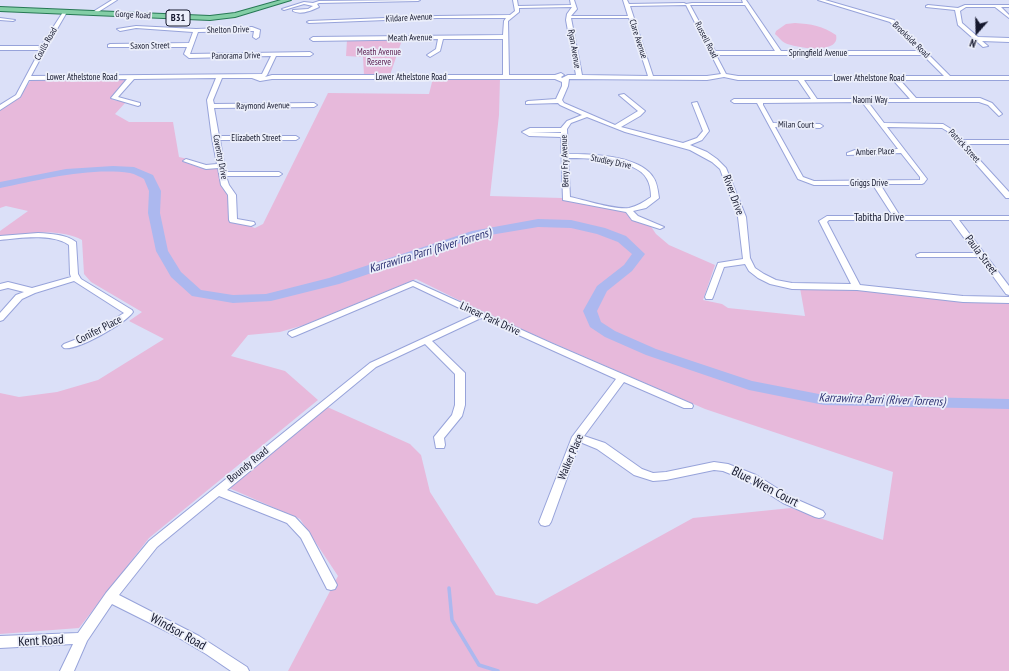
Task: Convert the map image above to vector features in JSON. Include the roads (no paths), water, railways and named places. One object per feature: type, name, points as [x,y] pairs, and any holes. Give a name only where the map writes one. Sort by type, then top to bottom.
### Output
[{"type":"main road","name":"Gorge Road","points":[[0,9],[217,18],[235,15],[288,0]]},
{"type":"street","points":[[93,13],[115,0]]},
{"type":"street","points":[[284,9],[304,3],[313,4],[326,2],[341,3],[418,0]]},
{"type":"street","points":[[506,77],[506,21],[516,12],[517,7],[515,0]]},
{"type":"street","points":[[517,7],[574,6],[572,0]]},
{"type":"street","name":"Brookside Road","points":[[820,0],[892,21],[949,78]]},
{"type":"street","points":[[832,3],[842,0]]},
{"type":"street","points":[[626,2],[745,2],[779,53]]},
{"type":"street","name":"Clare Avenue","points":[[626,2],[651,77]]},
{"type":"street","name":"Russell Road","points":[[687,3],[724,76]]},
{"type":"street","points":[[295,11],[314,8],[317,6],[313,4]]},
{"type":"street","name":"Ryan Avenue","points":[[574,6],[575,9],[568,17],[579,77]]},
{"type":"street","points":[[928,6],[958,9],[965,6],[1009,6]]},
{"type":"street","points":[[996,6],[1009,17]]},
{"type":"street","points":[[958,9],[960,24],[985,46]]},
{"type":"street","name":"Coulls Road","points":[[0,108],[18,96],[43,48],[65,12]]},
{"type":"street","name":"Kildare Avenue","points":[[309,22],[510,16]]},
{"type":"street","points":[[568,17],[631,17]]},
{"type":"street","points":[[0,19],[13,20]]},
{"type":"street","name":"Shelton Drive","points":[[120,29],[136,28],[196,31],[252,29],[257,30],[256,37]]},
{"type":"street","points":[[190,45],[196,31]]},
{"type":"street","name":"Meath Avenue","points":[[313,39],[506,37]]},
{"type":"street","points":[[430,55],[438,50],[441,38]]},
{"type":"street","points":[[978,40],[1009,40]]},
{"type":"street","name":"Saxon Street","points":[[110,46],[190,45]]},
{"type":"street","name":"Panorama Drive","points":[[190,45],[187,54],[194,57],[310,54]]},
{"type":"street","points":[[0,48],[43,48]]},
{"type":"street","name":"Springfield Avenue","points":[[712,53],[925,54]]},
{"type":"street","points":[[261,76],[271,55]]},
{"type":"street","name":"Lower Athelstone Road","points":[[28,78],[220,76],[562,78],[724,76],[800,78],[1009,78]]},
{"type":"street","name":"Coventry Drive","points":[[220,76],[210,100],[225,185],[232,195],[233,220],[252,224]]},
{"type":"street","points":[[132,77],[114,98],[138,104]]},
{"type":"street","points":[[528,103],[560,101],[562,89],[560,86],[562,78]]},
{"type":"street","points":[[800,78],[815,101]]},
{"type":"street","points":[[894,78],[914,100]]},
{"type":"street","points":[[616,127],[638,115],[642,111],[622,95]]},
{"type":"street","name":"Griggs Drive","points":[[760,102],[800,178],[804,180],[814,183],[919,183],[924,181],[863,100]]},
{"type":"street","name":"Naomi Way","points":[[734,101],[980,100],[990,104],[999,114]]},
{"type":"street","name":"River Drive","points":[[560,101],[616,127],[682,146],[711,158],[719,163],[723,168],[742,217],[747,261]]},
{"type":"street","points":[[682,146],[701,138],[706,134],[695,104]]},
{"type":"street","name":"Raymond Avenue","points":[[211,106],[314,105]]},
{"type":"street","name":"Berry Fry Avenue","points":[[588,115],[569,122],[565,126],[566,198],[616,209],[628,210]]},
{"type":"street","name":"Milan Court","points":[[771,125],[820,126]]},
{"type":"street","name":"Patrick Street","points":[[882,125],[943,126],[960,142],[1009,196]]},
{"type":"street","name":"Elizabeth Street","points":[[216,138],[296,138]]},
{"type":"street","points":[[960,142],[1009,142]]},
{"type":"street","name":"Amber Place","points":[[849,154],[855,152],[902,151]]},
{"type":"street","name":"Studley Drive","points":[[566,156],[604,158],[637,167],[647,173],[651,179],[655,195],[654,198],[643,206],[628,210]]},
{"type":"street","points":[[186,161],[222,170],[279,174]]},
{"type":"street","points":[[875,183],[898,218]]},
{"type":"street","points":[[628,210],[635,218],[660,227]]},
{"type":"street","name":"Tabitha Drive","points":[[857,287],[823,221],[827,218],[1009,218]]},
{"type":"street","name":"Paula Street","points":[[953,218],[1009,292]]},
{"type":"street","points":[[0,238],[31,236],[66,238],[73,244],[76,278],[32,291],[19,297],[0,318]]},
{"type":"street","points":[[920,255],[981,255]]},
{"type":"street","points":[[709,297],[721,265],[747,261],[752,269],[761,276],[783,284],[802,286],[857,287],[963,300],[1009,300]]},
{"type":"street","name":"Conifer Place","points":[[67,346],[93,336],[126,316],[129,312],[82,284],[76,278]]},
{"type":"street","name":"Linear Park Drive","points":[[292,334],[413,283],[480,315],[688,406]]},
{"type":"street","points":[[0,287],[8,285],[32,291]]},
{"type":"street","name":"Boundy Road","points":[[67,671],[82,638],[110,597],[153,544],[373,365],[480,315]]},
{"type":"street","points":[[426,340],[460,373],[460,405],[457,416],[439,437],[440,445]]},
{"type":"street","name":"Walker Place","points":[[545,522],[577,437],[622,378]]},
{"type":"street","name":"Blue Wren Court","points":[[577,437],[602,446],[638,472],[653,477],[666,476],[714,466],[731,469],[752,478],[787,500],[819,514]]},
{"type":"street","points":[[218,491],[291,520],[305,535],[331,585]]},
{"type":"street","name":"Windsor Road","points":[[110,597],[215,652],[242,671]]},
{"type":"street","name":"Kent Road","points":[[0,642],[82,638]]},
{"type":"waterway","name":"Karrawirra Parri (River Torrens)","points":[[0,185],[66,172],[113,169],[134,170],[149,177],[155,191],[154,213],[162,251],[176,274],[197,293],[233,299],[266,298],[334,281],[476,234],[538,223],[571,224],[601,231],[622,239],[639,254],[628,268],[602,289],[590,311],[595,324],[610,334],[651,352],[749,385],[824,400],[1009,404]]},
{"type":"waterway","points":[[449,588],[452,620],[479,665],[498,671]]},
{"type":"park label","name":"Meath Avenue Reserve","points":[[379,58]]}]
